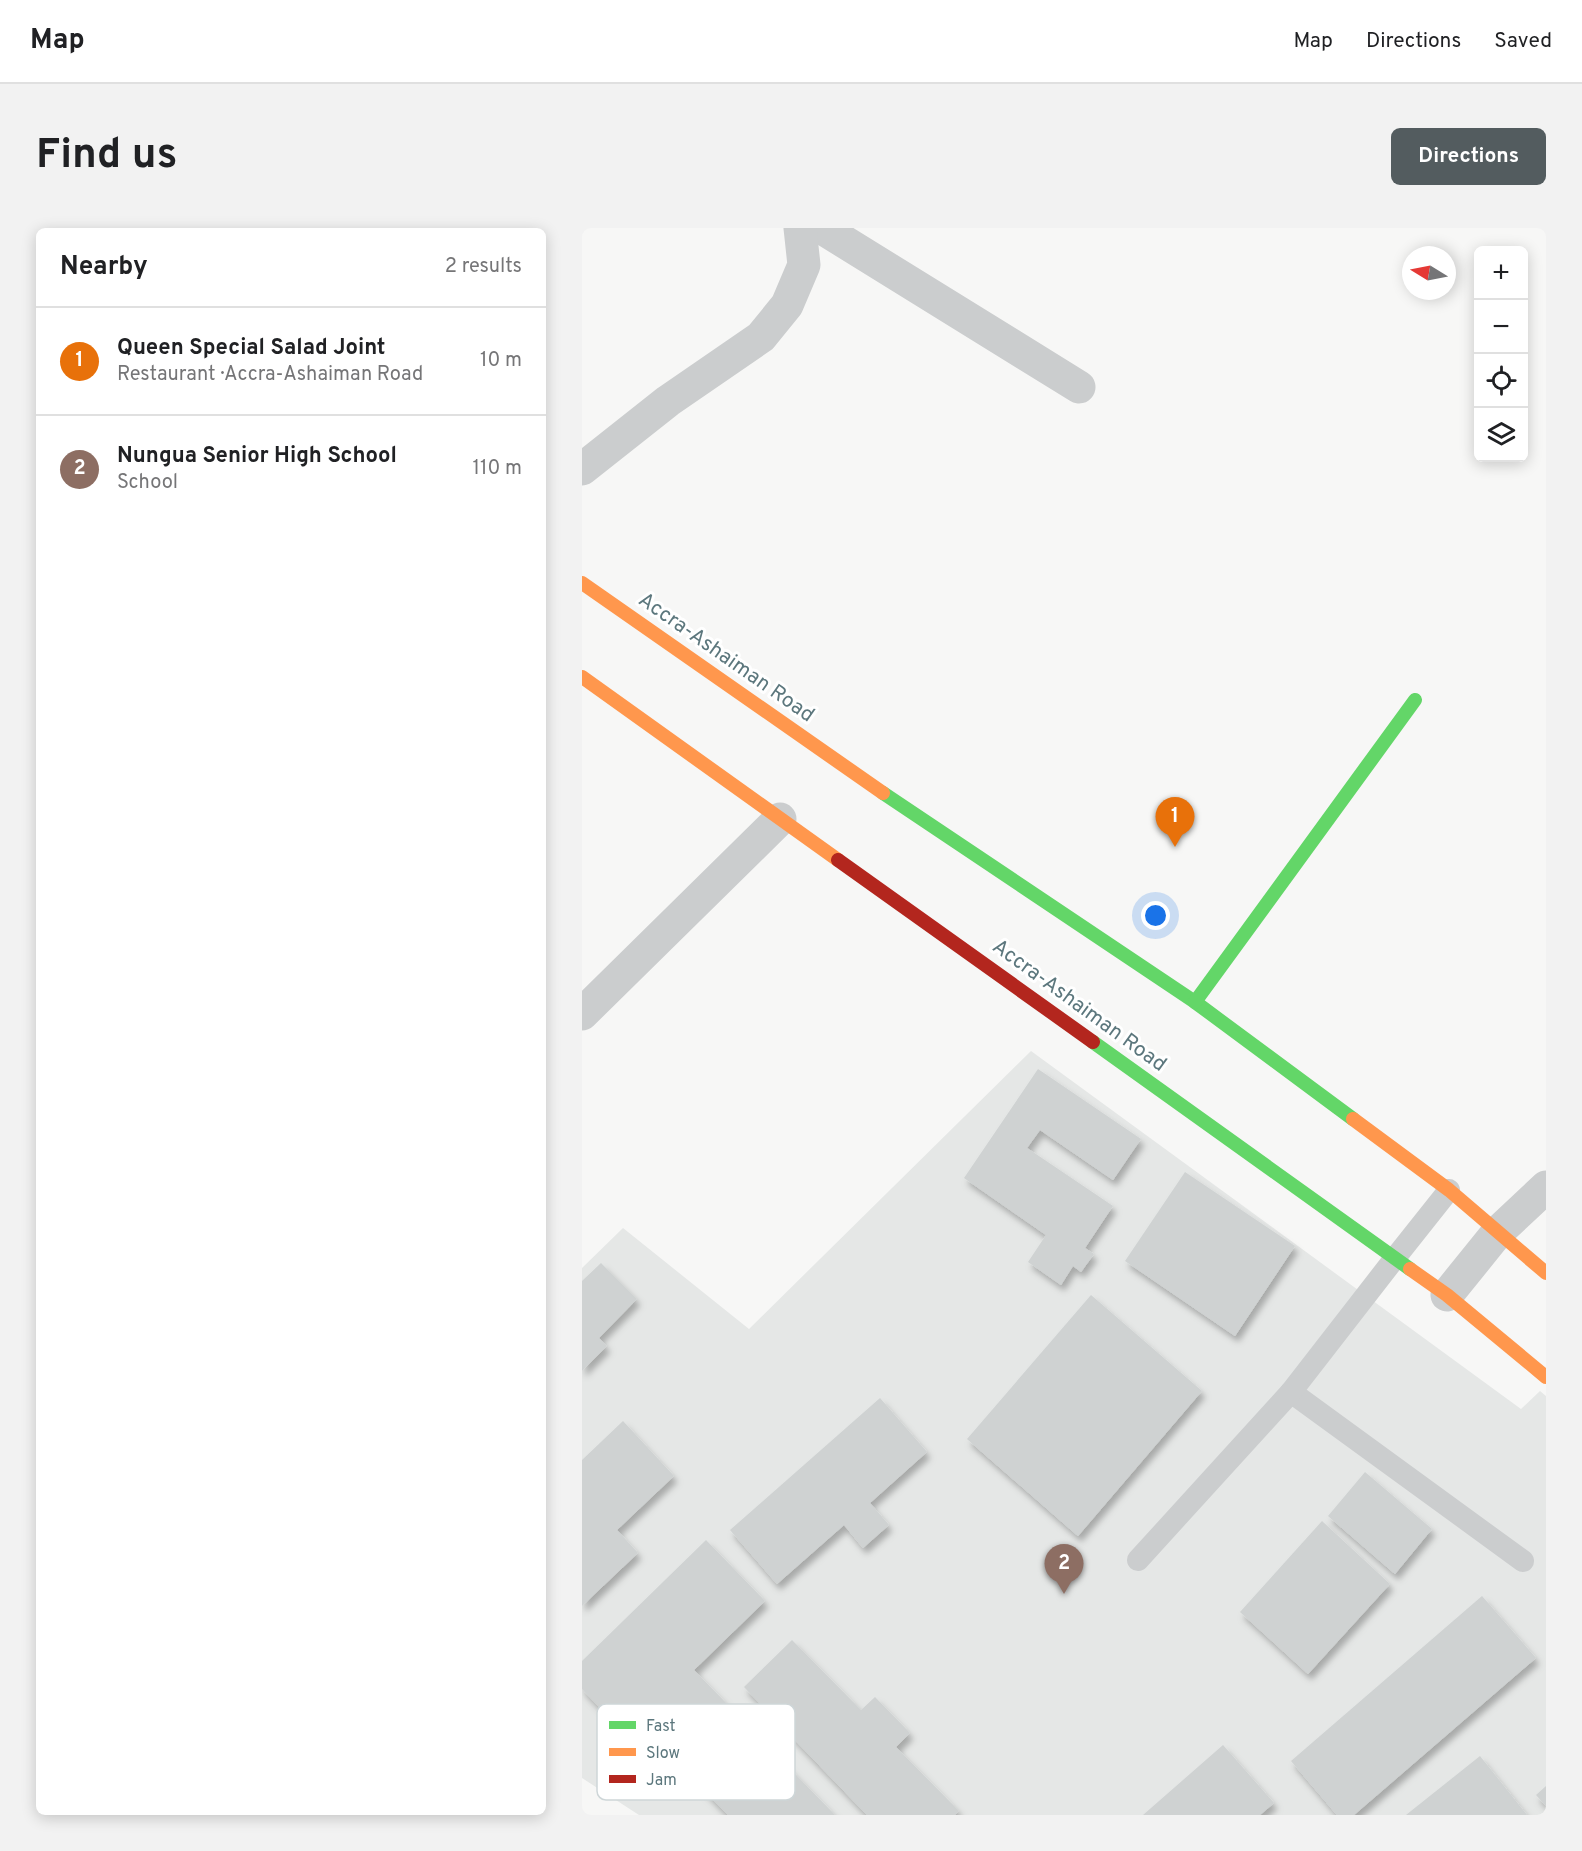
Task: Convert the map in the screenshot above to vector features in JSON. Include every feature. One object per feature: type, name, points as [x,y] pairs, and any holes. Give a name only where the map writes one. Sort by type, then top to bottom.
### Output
[{"type":"main road","name":"Accra-Ashaiman Road","points":[[582,584],[858,776],[1195,1002],[1449,1190],[1546,1273]]},
{"type":"main road","name":"Accra-Ashaiman Road","points":[[582,677],[1447,1295],[1546,1377]]},
{"type":"main road","points":[[1195,1002],[1415,700]]},
{"type":"street","points":[[582,469],[668,401],[761,337],[787,305],[804,264],[800,228]]},
{"type":"street","points":[[822,228],[1078,387]]},
{"type":"street","points":[[582,1014],[780,819]]},
{"type":"street","points":[[1447,1295],[1497,1233],[1546,1187]]},
{"type":"lane","points":[[1138,1560],[1291,1392],[1449,1190]]},
{"type":"lane","points":[[1291,1392],[1523,1561]]},
{"type":"shaded area","points":[[1031,1051],[1521,1409],[1540,1391],[1546,1396],[1546,1815],[639,1815],[616,1800],[795,1800],[795,1704],[597,1704],[597,1788],[582,1778],[582,1268],[623,1228],[749,1329]]},
{"type":"building","points":[[1038,1069],[1141,1139],[1113,1180],[1040,1130],[1027,1148],[1113,1206],[1085,1248],[1094,1254],[1081,1272],[1073,1266],[1061,1285],[1028,1262],[1046,1235],[964,1178]]},
{"type":"building","points":[[1185,1172],[1295,1246],[1235,1336],[1125,1261]]},
{"type":"building","points":[[601,1263],[637,1299],[599,1338],[607,1346],[582,1371],[582,1281]]},
{"type":"building","points":[[1091,1295],[1202,1391],[1078,1536],[967,1439]]},
{"type":"building","points":[[880,1398],[927,1452],[870,1503],[889,1525],[863,1548],[844,1525],[777,1584],[730,1530]]},
{"type":"building","points":[[623,1421],[674,1476],[617,1530],[638,1553],[582,1606],[582,1460]]},
{"type":"building","points":[[1365,1472],[1432,1529],[1395,1574],[1328,1516]]},
{"type":"building","points":[[1322,1521],[1390,1584],[1308,1674],[1240,1612]]},
{"type":"building","points":[[706,1540],[765,1601],[694,1670],[727,1704],[597,1705],[582,1689],[582,1661]]},
{"type":"building","points":[[1482,1596],[1536,1658],[1354,1815],[1337,1815],[1291,1761]]},
{"type":"building","points":[[792,1640],[861,1710],[875,1697],[910,1733],[896,1747],[959,1811],[955,1815],[867,1815],[795,1740],[795,1704],[760,1704],[744,1687]]},
{"type":"building","points":[[1223,1745],[1274,1803],[1260,1815],[1143,1815]]},
{"type":"building","points":[[1480,1756],[1527,1815],[1406,1815]]},
{"type":"building","points":[[795,1774],[835,1815],[728,1815],[713,1800],[795,1800]]},
{"type":"building","points":[[1546,1786],[1546,1806],[1536,1795]]},
{"type":"traffic: fast","points":[[1195,1002],[1415,700]]},
{"type":"traffic: fast","points":[[883,793],[1195,1002],[1353,1119]]},
{"type":"traffic: fast","points":[[1093,1042],[1410,1269]]},
{"type":"traffic: slow","points":[[582,583],[883,793]]},
{"type":"traffic: slow","points":[[582,677],[838,860]]},
{"type":"traffic: slow","points":[[1353,1119],[1449,1190],[1546,1273]]},
{"type":"traffic: slow","points":[[1410,1269],[1447,1295],[1546,1377]]},
{"type":"traffic: jam","points":[[838,860],[1093,1042]]},
{"type":"place","name":"Queen Special Salad Joint","points":[[1175,847]]},
{"type":"place","name":"Nungua Senior High School","points":[[1064,1594]]}]
